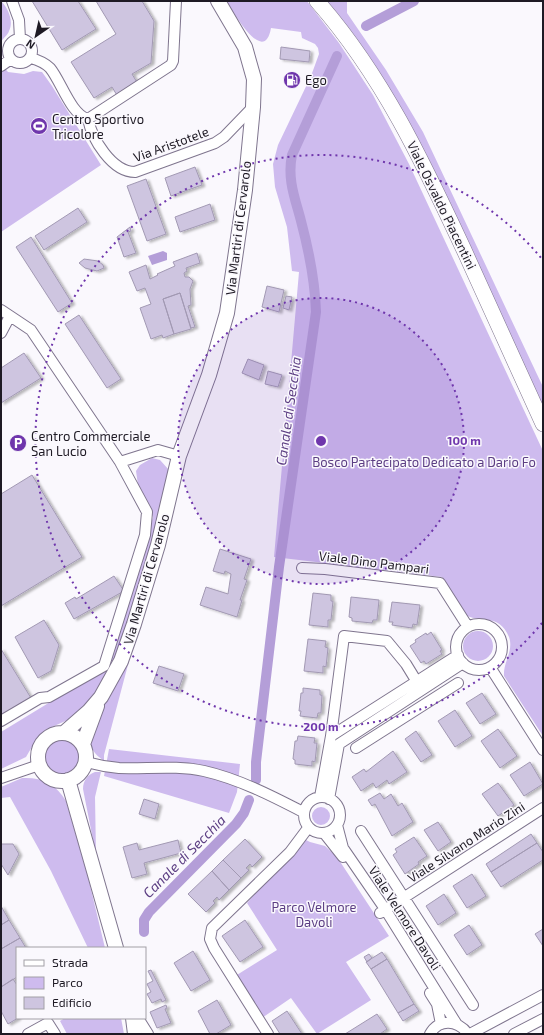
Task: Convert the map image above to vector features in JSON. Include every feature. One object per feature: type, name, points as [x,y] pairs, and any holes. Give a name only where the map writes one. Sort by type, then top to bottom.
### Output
[{"type":"main road","name":"Via Martiri di Cervarolo","points":[[83,744],[101,697],[121,662],[134,624],[158,545],[179,456],[209,375],[227,313],[245,190],[253,107],[254,79],[251,64],[242,39],[218,1]]},
{"type":"main road","name":"Viale Osvaldo Piacentini","points":[[317,1],[365,62],[399,117],[428,172],[543,424]]},
{"type":"main road","name":"Via Martiri di Cervarolo","points":[[39,765],[38,751],[41,744],[51,734],[65,732],[89,711],[101,697]]},
{"type":"main road","points":[[39,765],[47,776],[54,780],[68,780],[79,774],[86,762],[83,744],[75,736],[65,732]]},
{"type":"main road","points":[[68,780],[116,947]]},
{"type":"main road","points":[[133,1019],[135,1034]]},
{"type":"street","points":[[12,1],[19,20],[20,39]]},
{"type":"street","points":[[88,119],[171,65],[173,61],[176,1]]},
{"type":"street","points":[[1,66],[11,59],[8,52],[10,44],[20,39],[28,41],[32,47],[30,58]]},
{"type":"street","name":"Via Aristotele","points":[[11,59],[21,63],[30,58],[39,60],[50,68],[78,112],[83,117],[88,119],[92,132],[111,161],[124,170],[135,172],[215,142],[224,137],[253,107]]},
{"type":"street","points":[[1,310],[10,316],[1,333]]},
{"type":"street","name":"Via Martiri di Cervarolo","points":[[1,721],[40,698],[49,697],[104,666],[145,536],[147,521],[147,512],[120,462],[92,420],[31,330],[10,316]]},
{"type":"street","points":[[120,462],[158,450],[179,456]]},
{"type":"street","name":"Viale Dino Pampari","points":[[302,568],[325,569],[440,583],[468,627]]},
{"type":"street","points":[[482,624],[489,626],[499,636],[502,650],[496,663],[490,667],[476,670],[461,659],[457,642],[463,631],[468,627],[482,624]]},
{"type":"street","points":[[325,798],[331,736],[344,636],[387,641],[406,664],[417,682]]},
{"type":"street","points":[[331,736],[417,682],[461,659]]},
{"type":"street","points":[[325,798],[339,744],[412,696],[461,659]]},
{"type":"street","points":[[490,667],[543,750]]},
{"type":"street","points":[[356,748],[418,707],[458,683]]},
{"type":"street","points":[[412,696],[418,707]]},
{"type":"street","points":[[86,762],[118,768],[203,771],[230,779],[262,792],[303,812]]},
{"type":"street","points":[[1,778],[39,765]]},
{"type":"street","points":[[268,1034],[214,948],[210,939],[212,928],[290,852],[308,828],[305,823],[303,812],[310,801],[325,798]]},
{"type":"street","name":"Viale Velmore Davoli","points":[[325,798],[336,803],[339,809],[340,819],[337,825],[343,848],[437,1004],[441,1024]]},
{"type":"street","name":"Viale Silvano Mario Zini","points":[[382,911],[543,808]]},
{"type":"street","points":[[324,834],[337,825]]},
{"type":"street","name":"Viale Velmore Davoli","points":[[308,828],[315,832],[324,834],[339,851],[382,911],[456,1023],[469,1034]]},
{"type":"street","name":"Viale Silvano Mario Zini","points":[[361,831],[473,1005]]},
{"type":"street","points":[[469,1034],[543,995]]},
{"type":"street","points":[[139,1019],[148,1034]]},
{"type":"street","points":[[514,1034],[543,1019]]},
{"type":"street","points":[[28,1034],[48,1022],[55,1034]]},
{"type":"street","points":[[430,1034],[441,1024],[449,1022],[456,1023]]},
{"type":"green space","points":[[1,1],[8,11],[11,23],[8,32],[1,42]]},
{"type":"green space","name":"Bosco Partecipato Dedicato a Dario Fo","points":[[226,1],[307,1],[339,43],[373,95],[409,164],[543,451],[543,736],[504,676],[510,647],[509,637],[505,629],[494,621],[470,617],[461,612],[442,577],[274,557],[299,272],[292,271],[287,227],[275,187],[273,164],[278,145],[311,76],[319,54],[318,48],[315,44],[302,38],[301,32],[271,28],[267,38],[262,42],[256,39],[248,33]]},
{"type":"green space","points":[[327,1],[347,1],[347,13],[386,70],[423,132],[543,387],[543,409],[462,230],[418,140],[386,82],[368,54]]},
{"type":"green space","name":"Centro Sportivo Tricolore","points":[[1,64],[8,72],[24,74],[33,71],[42,72],[101,165],[1,232]]},
{"type":"green space","points":[[152,458],[160,460],[169,470],[154,534],[121,646],[104,682],[80,711],[70,719],[45,730],[37,738],[26,757],[1,769],[1,732],[101,671],[114,653],[153,517],[138,485],[136,471],[140,465]]},
{"type":"green space","points":[[478,631],[489,635],[493,646],[489,657],[478,661],[467,657],[463,646],[467,635]]},
{"type":"green space","points":[[129,661],[104,755],[104,761],[93,750],[90,741],[91,729],[102,704]]},
{"type":"green space","points":[[62,738],[72,741],[77,746],[80,756],[77,766],[72,771],[62,774],[52,771],[47,766],[44,756],[47,746],[52,741]]},
{"type":"green space","points":[[109,749],[240,764],[237,792],[229,813],[104,776]]},
{"type":"green space","points":[[95,772],[101,772],[95,797],[96,855],[83,789],[86,779]]},
{"type":"green space","points":[[22,778],[42,780],[58,790],[66,801],[88,877],[105,947],[88,947],[51,871],[10,797],[1,798],[1,787]]},
{"type":"green space","points":[[321,807],[327,810],[330,816],[327,822],[321,825],[315,822],[312,816],[315,810]]},
{"type":"green space","name":"Parco Velmore Davoli","points":[[304,836],[306,840],[310,842],[325,846],[337,857],[389,936],[346,962],[371,1000],[317,1034],[291,998],[259,1020],[232,978],[277,950],[247,903]]},
{"type":"green space","points":[[63,1019],[121,1019],[124,1034],[67,1034],[60,1021]]},
{"type":"shaded area","points":[[163,251],[167,253],[167,260],[152,265],[148,256]]},
{"type":"building","points":[[32,1],[78,1],[96,29],[62,50]]},
{"type":"building","points":[[96,1],[142,1],[154,21],[151,63],[132,74],[138,84],[118,97],[112,87],[94,98],[71,62],[116,34]]},
{"type":"building","points":[[281,47],[310,51],[309,62],[280,59]]},
{"type":"building","points":[[195,167],[202,185],[171,196],[165,178]]},
{"type":"building","points":[[146,179],[166,234],[147,241],[127,186]]},
{"type":"building","points":[[210,204],[215,220],[180,232],[175,217]]},
{"type":"building","points":[[78,208],[87,222],[44,250],[35,236]]},
{"type":"building","points":[[130,227],[131,231],[128,232],[136,253],[124,257],[117,237]]},
{"type":"building","points":[[31,237],[72,303],[58,312],[16,247]]},
{"type":"building","points":[[197,253],[200,263],[186,268],[187,271],[184,273],[185,277],[189,277],[193,281],[190,289],[191,305],[188,306],[195,327],[191,328],[180,293],[163,299],[174,334],[163,338],[162,335],[151,339],[140,308],[151,304],[145,288],[137,291],[129,272],[146,265],[150,279],[158,275],[157,274],[175,266],[173,262]]},
{"type":"building","points":[[84,259],[98,261],[104,268],[97,271],[85,268],[79,263]]},
{"type":"building","points":[[267,286],[284,290],[279,312],[262,307]]},
{"type":"building","points":[[180,293],[191,329],[174,334],[163,299]]},
{"type":"building","points":[[286,296],[292,297],[289,310],[283,308]]},
{"type":"building","points":[[79,315],[121,379],[107,388],[65,324]]},
{"type":"building","points":[[24,353],[41,378],[1,403],[1,368]]},
{"type":"building","points":[[248,359],[264,365],[259,380],[242,373]]},
{"type":"building","points":[[268,371],[282,375],[278,387],[265,384]]},
{"type":"building","points":[[32,475],[82,557],[1,606],[1,494]]},
{"type":"building","points":[[220,549],[251,559],[244,579],[247,580],[240,600],[242,600],[237,617],[200,605],[206,587],[228,594],[231,574],[225,571],[224,574],[213,571]]},
{"type":"building","points":[[114,576],[124,591],[74,619],[65,603],[75,597],[76,599]]},
{"type":"building","points":[[313,593],[331,595],[331,601],[333,601],[331,620],[328,620],[328,627],[309,625]]},
{"type":"building","points":[[351,597],[379,600],[377,620],[373,620],[372,623],[352,621],[352,618],[349,617]]},
{"type":"building","points":[[392,602],[420,605],[417,625],[413,624],[412,628],[392,625],[393,622],[389,622]]},
{"type":"building","points":[[44,620],[59,645],[51,671],[38,678],[15,637]]},
{"type":"building","points":[[431,632],[442,650],[440,651],[442,654],[426,664],[424,661],[421,663],[410,646],[416,642],[415,640],[426,633],[427,635]]},
{"type":"building","points":[[308,639],[326,641],[325,647],[328,648],[326,667],[323,666],[323,673],[304,671]]},
{"type":"building","points":[[1,649],[31,698],[1,716]]},
{"type":"building","points":[[159,666],[184,674],[178,691],[153,683]]},
{"type":"building","points":[[303,688],[320,690],[320,695],[322,695],[321,713],[318,713],[317,718],[300,716],[301,711],[299,711]]},
{"type":"building","points":[[482,693],[496,714],[480,724],[466,703]]},
{"type":"building","points":[[455,710],[472,736],[455,747],[438,721]]},
{"type":"building","points":[[498,729],[517,756],[500,768],[481,741]]},
{"type":"building","points":[[416,731],[432,755],[421,762],[405,739]]},
{"type":"building","points":[[298,736],[315,738],[314,743],[317,743],[315,762],[312,761],[312,766],[295,764],[295,760],[293,759],[295,741],[297,741]]},
{"type":"building","points":[[393,751],[407,772],[389,784],[387,780],[376,788],[373,783],[361,791],[352,777],[364,769],[366,772]]},
{"type":"building","points":[[530,762],[543,784],[524,796],[510,775]]},
{"type":"building","points":[[498,783],[514,805],[498,816],[482,794]]},
{"type":"building","points":[[380,793],[384,799],[391,794],[398,806],[402,803],[413,822],[392,836],[375,804],[372,806],[368,800]]},
{"type":"building","points":[[144,799],[159,804],[155,819],[139,814]]},
{"type":"building","points":[[438,822],[451,842],[438,851],[424,830]]},
{"type":"building","points":[[531,834],[537,843],[491,872],[486,864]]},
{"type":"building","points":[[414,837],[427,856],[405,874],[393,855],[397,852],[395,849]]},
{"type":"building","points":[[245,839],[262,857],[252,867],[250,864],[246,868],[249,870],[241,878],[223,860]]},
{"type":"building","points":[[178,840],[181,853],[144,863],[147,874],[132,878],[123,847],[137,843],[139,850]]},
{"type":"building","points":[[537,843],[543,852],[543,860],[501,887],[491,872]]},
{"type":"building","points":[[1,844],[13,844],[19,854],[8,875],[1,864]]},
{"type":"building","points":[[223,860],[241,878],[229,890],[212,871]]},
{"type":"building","points":[[212,871],[229,890],[219,900],[217,897],[213,901],[215,903],[206,912],[188,894]]},
{"type":"building","points":[[472,874],[486,896],[467,908],[453,886]]},
{"type":"building","points":[[444,894],[456,913],[438,925],[426,906]]},
{"type":"building","points":[[1,906],[9,920],[1,925]]},
{"type":"building","points":[[9,920],[20,938],[1,949],[1,925]]},
{"type":"building","points":[[245,920],[263,947],[240,962],[222,936]]},
{"type":"building","points":[[469,925],[482,945],[467,955],[454,935]]},
{"type":"building","points":[[543,929],[543,946],[535,934]]},
{"type":"building","points":[[20,938],[25,947],[16,947],[16,978],[1,987],[1,949]]},
{"type":"building","points":[[193,951],[210,980],[191,991],[174,963]]},
{"type":"building","points":[[382,952],[387,959],[371,969],[366,962]]},
{"type":"building","points":[[369,954],[372,958],[367,962],[364,957]]},
{"type":"building","points":[[387,959],[414,1004],[398,1013],[371,969]]},
{"type":"building","points":[[151,970],[166,1000],[162,1002],[161,999],[152,1003],[147,994],[151,992],[147,984],[153,981],[148,971]]},
{"type":"building","points":[[13,979],[16,984],[16,1019],[8,1024],[1,1011],[1,987]]},
{"type":"building","points":[[217,1000],[231,1025],[216,1034],[210,1034],[198,1011]]},
{"type":"building","points":[[414,1004],[419,1011],[403,1021],[398,1013]]},
{"type":"building","points":[[166,1005],[167,1008],[165,1009],[171,1023],[157,1028],[150,1012]]},
{"type":"building","points":[[287,1011],[302,1034],[280,1034],[272,1021]]},
{"type":"building","points":[[377,1014],[387,1029],[380,1034],[345,1034]]},
{"type":"waterway","name":"Canale di Secchia","points":[[366,26],[414,1]]},
{"type":"waterway","name":"Canale di Secchia","points":[[256,780],[256,762],[279,567],[316,312],[311,266],[304,232],[292,188],[290,172],[292,155],[337,56]]},
{"type":"waterway","name":"Canale di Secchia","points":[[144,932],[144,920],[149,912],[236,824],[244,813],[249,800]]},
{"type":"place","name":"Ego","points":[[292,80]]},
{"type":"place","name":"Centro Sportivo Tricolore","points":[[39,126]]},
{"type":"place","name":"Centro Commerciale San Lucio","points":[[18,443]]}]
